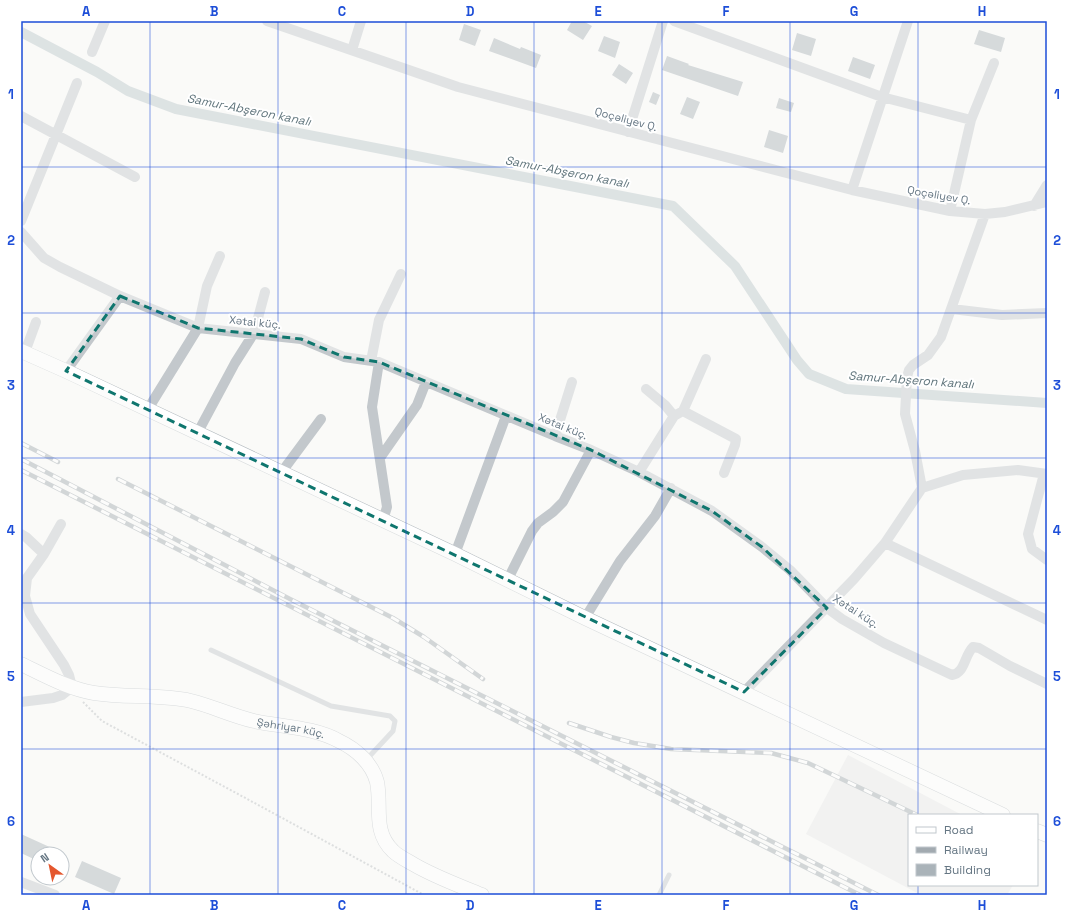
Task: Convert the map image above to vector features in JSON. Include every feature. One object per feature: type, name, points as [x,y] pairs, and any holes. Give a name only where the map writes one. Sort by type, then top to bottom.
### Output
[{"type":"street","points":[[92,52],[106,21]]},
{"type":"street","name":"Qoçəliyev Q.","points":[[267,21],[458,86],[852,190],[950,211],[985,214],[1034,206],[1047,202]]},
{"type":"street","points":[[352,50],[361,21]]},
{"type":"street","points":[[628,132],[663,21]]},
{"type":"street","points":[[674,21],[882,97],[971,120]]},
{"type":"street","points":[[852,190],[908,21]]},
{"type":"street","points":[[950,211],[971,120],[994,63]]},
{"type":"street","points":[[21,222],[77,83]]},
{"type":"street","points":[[21,116],[135,177]]},
{"type":"street","points":[[1034,206],[1047,186]]},
{"type":"street","points":[[922,488],[915,451],[905,414],[907,377],[912,364],[928,355],[941,337],[985,214]]},
{"type":"street","name":"Xətai küç.","points":[[21,232],[44,258],[60,267],[120,296],[198,328],[301,339],[344,357],[375,362],[591,450],[671,488],[712,511],[762,547],[790,570],[827,608],[842,619],[884,643],[952,675],[957,674],[961,670],[969,651],[973,647],[979,648],[1010,666],[1047,684]]},
{"type":"street","points":[[148,409],[198,328],[207,286],[220,256]]},
{"type":"street","points":[[384,520],[387,507],[372,407],[375,362],[379,320],[401,274]]},
{"type":"street","points":[[198,432],[235,363],[254,333],[265,292]]},
{"type":"street","points":[[66,370],[120,296]]},
{"type":"street","points":[[952,309],[1002,315],[1047,313]]},
{"type":"street","points":[[36,322],[23,352],[66,370],[198,432],[281,473],[508,579],[585,618],[1001,814]]},
{"type":"street","points":[[639,472],[678,414],[706,359]]},
{"type":"street","points":[[380,458],[417,405],[426,382]]},
{"type":"street","points":[[555,436],[572,382]]},
{"type":"street","points":[[646,389],[678,414],[736,439],[724,473]]},
{"type":"street","points":[[455,554],[506,416]]},
{"type":"street","points":[[281,473],[321,419]]},
{"type":"street","points":[[508,579],[532,532],[538,523],[553,512],[563,502],[591,450]]},
{"type":"street","points":[[744,692],[854,579],[885,543],[922,488],[963,475],[1018,470],[1046,474],[1028,534],[1032,549],[1047,560]]},
{"type":"street","points":[[585,618],[620,561],[655,516],[671,488]]},
{"type":"street","points":[[21,702],[54,698],[62,695],[72,687],[69,674],[64,665],[30,614],[25,596],[27,578],[44,554],[61,524]]},
{"type":"street","points":[[21,534],[44,554]]},
{"type":"street","points":[[885,543],[1047,620]]},
{"type":"street","name":"Şəhriyar küç.","points":[[21,664],[72,687],[92,692],[109,695],[160,697],[190,701],[253,721],[322,733],[339,740],[356,751],[366,760],[372,771],[376,782],[380,830],[392,850],[401,858],[429,873],[482,895]]},
{"type":"street","points":[[1038,832],[1047,836]]},
{"type":"street","points":[[21,882],[56,895]]},
{"type":"lane","points":[[212,650],[331,706],[390,716],[395,721],[393,730],[366,760]]},
{"type":"lane","points":[[660,895],[669,875]]},
{"type":"path","points":[[72,687],[86,707],[102,721],[424,895]]},
{"type":"highlighted area","points":[[120,296],[198,328],[301,339],[344,357],[379,362],[591,450],[712,511],[762,547],[827,608],[744,692],[66,371]]},
{"type":"shaded area","points":[[848,755],[960,814],[908,814],[908,886],[1012,886],[1007,895],[921,895],[806,834]]},
{"type":"building","points":[[572,21],[583,21],[592,26],[583,40],[567,30]]},
{"type":"building","points":[[464,24],[481,30],[475,46],[459,40]]},
{"type":"building","points":[[979,30],[1005,38],[1001,52],[974,44]]},
{"type":"building","points":[[797,33],[816,39],[811,56],[792,50]]},
{"type":"building","points":[[604,36],[620,42],[615,58],[598,51]]},
{"type":"building","points":[[494,38],[520,49],[521,47],[541,55],[536,68],[489,51]]},
{"type":"building","points":[[667,56],[689,64],[688,65],[743,82],[738,96],[662,70]]},
{"type":"building","points":[[853,57],[875,65],[870,79],[848,71]]},
{"type":"building","points":[[619,64],[633,73],[626,84],[612,75]]},
{"type":"building","points":[[653,92],[660,95],[656,105],[649,102]]},
{"type":"building","points":[[687,97],[700,102],[693,119],[680,114]]},
{"type":"building","points":[[779,98],[794,103],[791,112],[776,108]]},
{"type":"building","points":[[769,130],[788,136],[783,153],[764,147]]},
{"type":"building","points":[[21,834],[47,846],[30,846],[30,857],[21,853]]},
{"type":"building","points":[[82,861],[121,878],[114,894],[75,877]]},
{"type":"waterway","name":"Samur-Abşeron kanalı","points":[[21,32],[97,72],[128,91],[176,109],[673,206],[735,266],[797,360],[809,374],[846,389],[1047,403]]},
{"type":"railway","points":[[21,443],[58,462]]},
{"type":"railway","points":[[21,459],[290,599],[878,895]]},
{"type":"railway","points":[[21,470],[860,895]]},
{"type":"railway","points":[[118,479],[393,618],[424,637],[483,679]]},
{"type":"railway","points":[[569,723],[634,743],[671,749],[771,753],[808,763],[915,814]]}]
